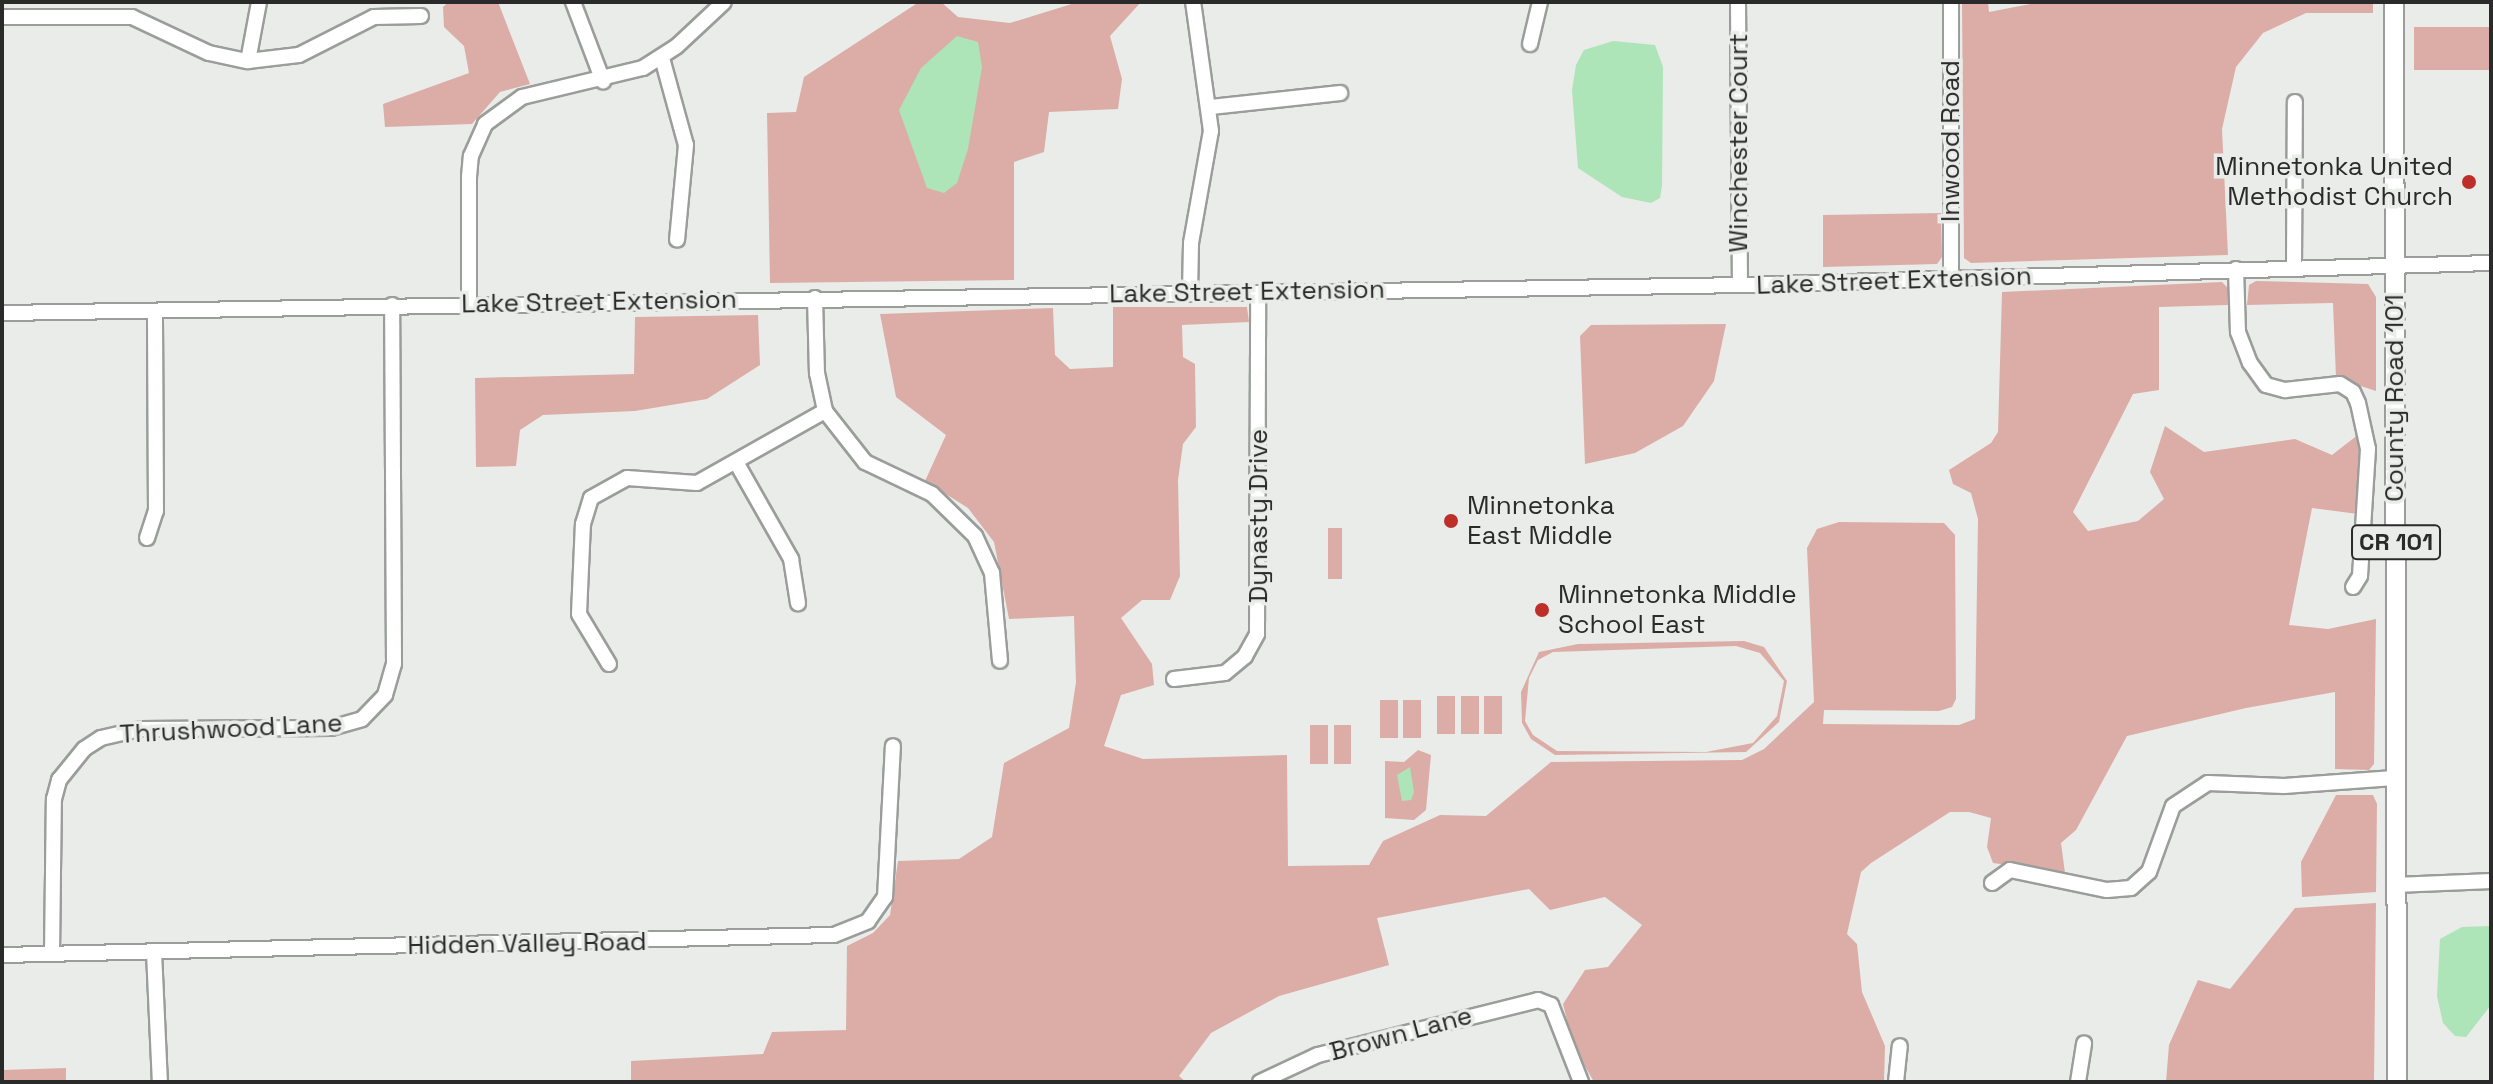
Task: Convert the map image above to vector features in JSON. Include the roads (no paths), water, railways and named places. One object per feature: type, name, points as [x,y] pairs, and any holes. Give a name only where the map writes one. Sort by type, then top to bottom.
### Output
[{"type":"main road","name":"County Road 101","points":[[2394,2],[2397,1082]]},
{"type":"street","points":[[248,61],[259,2]]},
{"type":"street","points":[[573,2],[603,81]]},
{"type":"street","points":[[469,304],[469,177],[485,124],[522,97],[603,81],[662,58],[724,2]]},
{"type":"street","points":[[1190,292],[1191,243],[1211,107],[1193,2]]},
{"type":"street","points":[[1530,44],[1540,2]]},
{"type":"street","name":"Winchester Court","points":[[1738,2],[1740,285]]},
{"type":"street","name":"Inwood Road","points":[[1951,2],[1951,280]]},
{"type":"street","points":[[2,17],[132,17],[209,53],[248,61],[299,55],[361,21],[421,16]]},
{"type":"street","points":[[662,58],[686,145],[677,240]]},
{"type":"street","points":[[1211,107],[1340,93]]},
{"type":"street","points":[[2294,266],[2295,102]]},
{"type":"street","name":"Lake Street Extension","points":[[2,313],[1740,285],[2294,266],[2491,263]]},
{"type":"street","points":[[2236,269],[2238,332],[2250,363],[2275,390],[2328,382],[2353,392],[2368,449],[2360,576],[2353,587]]},
{"type":"street","name":"Dynasty Drive","points":[[1174,679],[1225,673],[1245,656],[1257,634],[1258,294]]},
{"type":"street","points":[[815,298],[817,373],[825,411],[837,432],[865,462],[932,494],[975,536],[994,582],[1000,661]]},
{"type":"street","name":"Thrushwood Lane","points":[[52,954],[54,799],[59,780],[84,749],[101,738],[140,729],[339,727],[362,719],[385,695],[394,664],[392,305]]},
{"type":"street","points":[[147,538],[156,511],[155,312]]},
{"type":"street","points":[[609,664],[579,614],[583,524],[591,498],[613,481],[627,478],[697,483],[825,411]]},
{"type":"street","points":[[736,462],[791,559],[798,603]]},
{"type":"street","name":"Hidden Valley Road","points":[[2,955],[818,938],[849,931],[868,921],[885,897],[893,746]]},
{"type":"street","points":[[1992,883],[2010,870],[2107,890],[2131,888],[2149,872],[2173,806],[2208,783],[2284,786],[2394,778]]},
{"type":"street","points":[[2396,885],[2491,881]]},
{"type":"street","points":[[154,952],[160,1082]]},
{"type":"street","name":"Brown Lane","points":[[1260,1082],[1318,1055],[1513,1005],[1547,1001],[1581,1082]]},
{"type":"street","points":[[2078,1082],[2084,1043]]},
{"type":"street","points":[[1896,1082],[1900,1046]]},
{"type":"place","name":"Minnetonka United Methodist Church","points":[[2469,182]]},
{"type":"place","name":"Minnetonka East Middle","points":[[1451,521]]},
{"type":"place","name":"Minnetonka Middle School East","points":[[1542,610]]}]
